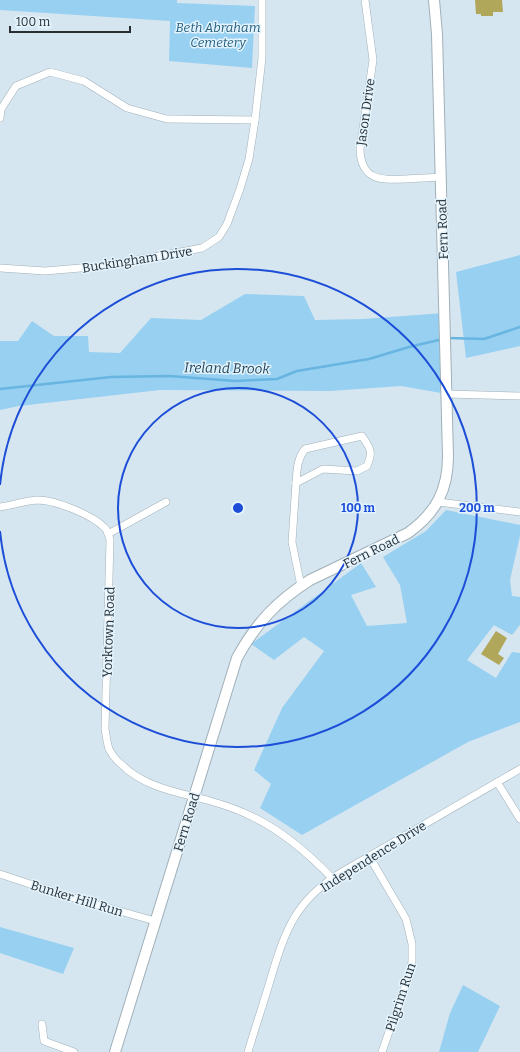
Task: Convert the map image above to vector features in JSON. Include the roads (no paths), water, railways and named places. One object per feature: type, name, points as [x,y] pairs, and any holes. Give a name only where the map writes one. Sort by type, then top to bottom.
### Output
[{"type":"street","name":"Buckingham Drive","points":[[0,268],[46,271],[104,266],[202,248],[219,237],[227,224],[249,159],[262,58],[262,0]]},
{"type":"street","name":"Jason Drive","points":[[365,0],[372,60],[360,149],[362,163],[370,174],[380,179],[440,177]]},
{"type":"street","name":"Fern Road","points":[[115,1052],[237,658],[249,637],[268,613],[301,586],[408,532],[422,522],[438,502],[445,486],[448,470],[447,394],[434,0]]},
{"type":"street","points":[[0,118],[1,109],[16,86],[50,72],[84,81],[127,108],[167,118],[255,120]]},
{"type":"street","points":[[447,394],[520,396]]},
{"type":"street","points":[[296,482],[323,469],[357,471],[368,466],[372,456],[368,446],[362,436],[304,449],[300,454],[296,482],[292,542],[301,586]]},
{"type":"street","points":[[0,507],[38,500],[67,506],[87,515],[106,529],[108,534],[166,502]]},
{"type":"street","points":[[438,502],[520,512]]},
{"type":"street","name":"Yorktown Road","points":[[108,534],[110,540],[105,729],[109,749],[114,758],[139,779],[153,786],[232,808],[277,830],[316,860],[332,878]]},
{"type":"street","name":"Independence Drive","points":[[248,1052],[279,951],[287,931],[301,907],[320,887],[369,856],[520,769]]},
{"type":"street","points":[[498,782],[520,819]]},
{"type":"street","name":"Pilgrim Run","points":[[369,856],[406,918],[411,935],[412,948],[412,961],[409,978],[382,1052]]},
{"type":"street","name":"Bunker Hill Run","points":[[0,874],[63,895],[155,921]]},
{"type":"street","points":[[42,1024],[44,1041],[74,1052]]},
{"type":"waterway","name":"Ireland Brook","points":[[448,338],[484,339],[520,327]]},
{"type":"waterway","name":"Ireland Brook","points":[[0,389],[111,377],[169,376],[235,381],[277,379],[297,371],[369,359],[443,339]]},
{"type":"park label","name":"Beth Abraham Cemetery","points":[[218,34]]}]
